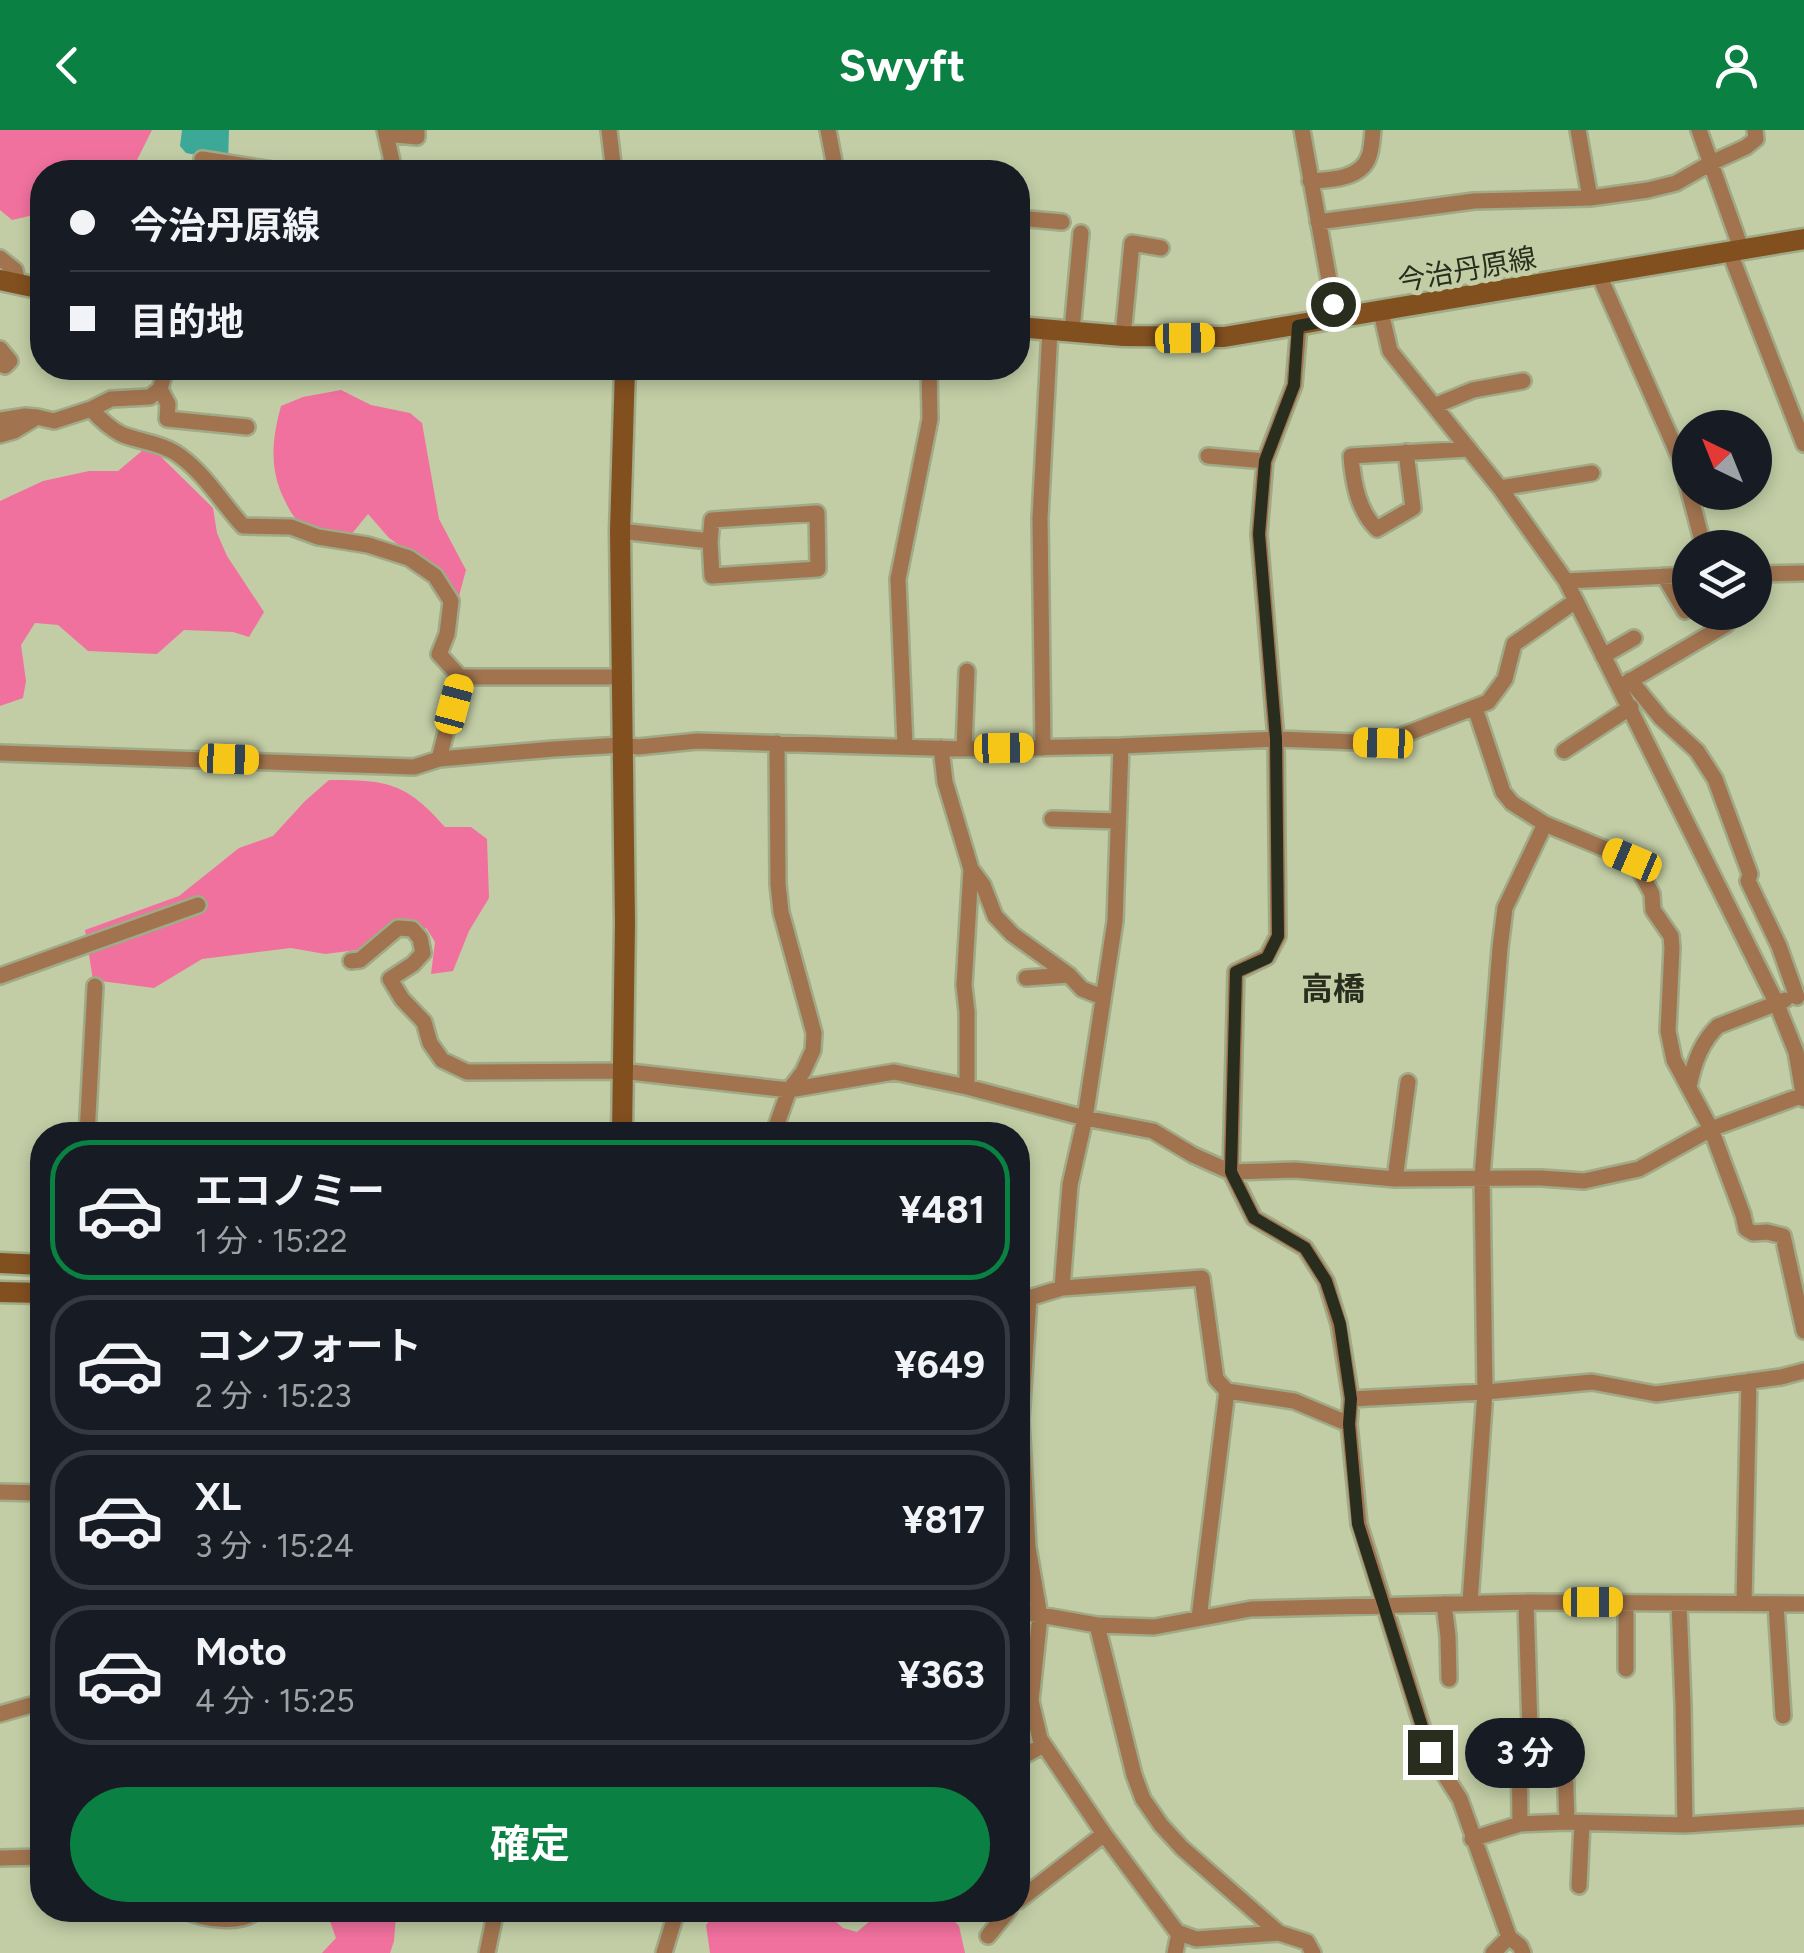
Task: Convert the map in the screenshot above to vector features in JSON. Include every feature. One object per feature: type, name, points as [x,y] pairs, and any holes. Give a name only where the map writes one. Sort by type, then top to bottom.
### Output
[{"type":"street","points":[[392,160],[386,132],[416,137],[417,130]]},
{"type":"street","points":[[609,130],[613,160]]},
{"type":"street","points":[[828,130],[834,160]]},
{"type":"street","points":[[1302,130],[1336,319]]},
{"type":"street","points":[[1310,181],[1339,180],[1362,167],[1369,158],[1372,130]]},
{"type":"street","points":[[1578,130],[1590,198]]},
{"type":"street","points":[[1698,130],[1736,252],[1804,444]]},
{"type":"street","points":[[1318,222],[1474,200],[1590,198],[1662,187],[1746,148],[1756,138],[1755,130]]},
{"type":"street","points":[[202,159],[208,160]]},
{"type":"street","points":[[1030,219],[1062,222]]},
{"type":"street","points":[[1044,748],[1040,518],[1061,331],[1080,232]]},
{"type":"street","name":"今治丹原線","points":[[1030,328],[1206,338],[1298,326],[1804,239]]},
{"type":"street","points":[[1123,336],[1132,243],[1161,248]]},
{"type":"street","points":[[0,258],[16,270],[9,282]]},
{"type":"street","points":[[1599,275],[1681,461],[1699,530]]},
{"type":"street","points":[[1381,312],[1390,351],[1500,488],[1566,581],[1603,656],[1625,683],[1698,751],[1715,779],[1750,874],[1748,881],[1800,996],[1718,1026],[1692,1066],[1689,1088]]},
{"type":"street","points":[[1298,326],[1294,385],[1265,461],[1259,534],[1276,739],[1278,936],[1267,958],[1236,972],[1231,1172],[1254,1218],[1305,1248],[1326,1281],[1340,1324],[1351,1399],[1349,1424],[1358,1524],[1430,1752],[1460,1800],[1509,1937],[1524,1953]]},
{"type":"street","points":[[0,349],[10,361],[5,366],[0,364]]},
{"type":"street","points":[[0,420],[25,416],[54,421],[110,399],[150,397],[160,389],[163,380]]},
{"type":"street","points":[[622,1122],[625,923],[620,531],[625,380]]},
{"type":"street","points":[[906,746],[898,580],[930,418],[929,380]]},
{"type":"street","points":[[1434,406],[1472,390],[1523,381]]},
{"type":"street","points":[[160,389],[168,404],[167,419],[248,426]]},
{"type":"street","points":[[91,409],[120,433],[177,453],[205,477],[244,526],[291,527],[318,538],[368,545],[409,558],[434,576],[451,601],[440,654],[460,677],[622,677]]},
{"type":"street","points":[[0,435],[38,417]]},
{"type":"street","points":[[1406,452],[1413,508],[1377,530],[1357,494],[1351,456],[1406,452],[1469,449]]},
{"type":"street","points":[[1208,456],[1265,461]]},
{"type":"street","points":[[1500,488],[1592,472]]},
{"type":"street","points":[[816,513],[818,569],[712,576],[710,541],[712,520],[816,513]]},
{"type":"street","points":[[620,531],[710,541]]},
{"type":"street","points":[[1772,574],[1804,573]]},
{"type":"street","points":[[1664,576],[1672,589]]},
{"type":"street","points":[[1566,581],[1672,576]]},
{"type":"street","points":[[0,753],[414,767],[439,758],[697,741],[964,749],[1276,739],[1383,743],[1488,702],[1505,679],[1514,644],[1574,602]]},
{"type":"street","points":[[1625,683],[1716,630]]},
{"type":"street","points":[[1603,656],[1634,638]]},
{"type":"street","points":[[964,749],[968,671]]},
{"type":"street","points":[[439,758],[460,677]]},
{"type":"street","points":[[351,961],[360,960],[398,928],[412,930],[420,938],[423,953],[390,979],[424,1022],[430,1044],[442,1060],[467,1072],[622,1071],[789,1090],[894,1072],[1153,1131],[1231,1172],[1294,1170],[1396,1178],[1584,1181],[1639,1169],[1711,1130],[1804,1097],[1796,1052],[1776,1002],[1630,707],[1625,683]]},
{"type":"street","points":[[1564,751],[1630,707]]},
{"type":"street","points":[[1475,708],[1503,792],[1512,804],[1544,824],[1632,860],[1644,876],[1652,894],[1653,910],[1671,936],[1668,1031],[1674,1060],[1711,1130],[1746,1230],[1783,1236],[1804,1331]]},
{"type":"street","points":[[1648,744],[1666,722]]},
{"type":"street","points":[[777,742],[781,912],[814,1033],[813,1050],[789,1090],[778,1122]]},
{"type":"street","points":[[1062,1288],[1070,1185],[1085,1118],[1115,921],[1121,746]]},
{"type":"street","points":[[940,748],[945,782],[972,869],[996,916],[1012,934],[1082,989],[1102,997]]},
{"type":"street","points":[[1052,819],[1118,821]]},
{"type":"street","points":[[1470,1602],[1485,1392],[1482,1178],[1505,908],[1544,824]]},
{"type":"street","points":[[967,1087],[964,985],[972,869]]},
{"type":"street","points":[[0,976],[198,904]]},
{"type":"street","points":[[1026,978],[1069,975]]},
{"type":"street","points":[[88,1122],[95,986]]},
{"type":"street","points":[[1396,1178],[1408,1082]]},
{"type":"street","points":[[0,1263],[30,1264]]},
{"type":"street","points":[[1030,1296],[1062,1288],[1202,1278],[1216,1379],[1227,1390],[1294,1401],[1349,1424]]},
{"type":"street","points":[[0,1292],[30,1293]]},
{"type":"street","points":[[1351,1399],[1592,1382],[1656,1394],[1781,1378],[1804,1371]]},
{"type":"street","points":[[1744,1603],[1748,1381]]},
{"type":"street","points":[[1199,1618],[1227,1390]]},
{"type":"street","points":[[0,1492],[30,1493]]},
{"type":"street","points":[[1030,1558],[1040,1616],[1032,1701],[1044,1746],[1179,1933],[1196,1939],[1280,1933]]},
{"type":"street","points":[[1030,1614],[1097,1625],[1154,1627],[1251,1609],[1470,1602],[1804,1604]]},
{"type":"street","points":[[1526,1602],[1530,1730]]},
{"type":"street","points":[[1626,1603],[1626,1669]]},
{"type":"street","points":[[1444,1604],[1449,1679]]},
{"type":"street","points":[[1678,1604],[1685,1825]]},
{"type":"street","points":[[1776,1604],[1783,1716]]},
{"type":"street","points":[[1030,1607],[1040,1616]]},
{"type":"street","points":[[1097,1625],[1143,1799],[1182,1848],[1280,1933],[1307,1942],[1313,1953]]},
{"type":"street","points":[[0,1714],[30,1706]]},
{"type":"street","points":[[1520,1824],[1519,1731],[1564,1729],[1579,1886]]},
{"type":"street","points":[[1030,1752],[1044,1746]]},
{"type":"street","points":[[1472,1839],[1520,1824],[1685,1825],[1804,1817]]},
{"type":"street","points":[[1030,1892],[1104,1834]]},
{"type":"street","points":[[0,1858],[30,1858]]},
{"type":"street","points":[[487,1953],[493,1922]]},
{"type":"street","points":[[664,1953],[674,1922]]},
{"type":"street","points":[[988,1936],[999,1922]]},
{"type":"street","points":[[1175,1953],[1179,1933]]},
{"type":"street","points":[[1494,1953],[1509,1937]]},
{"type":"shaded area","points":[[0,130],[152,130],[137,160],[30,160],[30,216],[12,220],[0,210]]},
{"type":"shaded area","points":[[341,390],[371,405],[410,413],[422,423],[439,519],[466,570],[459,596],[432,568],[389,538],[368,514],[350,536],[309,526],[290,510],[274,465],[281,406],[303,397]]},
{"type":"shaded area","points":[[149,445],[213,508],[217,533],[227,556],[264,612],[249,637],[233,632],[184,630],[157,654],[88,651],[58,625],[35,623],[21,645],[26,681],[23,698],[0,706],[0,501],[43,481],[89,471],[118,471]]},
{"type":"shaded area","points":[[329,780],[394,787],[418,801],[445,827],[471,827],[487,839],[489,898],[469,931],[453,971],[431,974],[435,942],[427,929],[408,920],[357,950],[325,954],[291,948],[202,959],[154,988],[93,980],[85,930],[179,896],[239,848],[273,836]]},
{"type":"shaded area","points":[[330,1922],[395,1922],[390,1953],[322,1953],[336,1938]]},
{"type":"shaded area","points":[[836,1922],[857,1932],[869,1922],[955,1922],[965,1953],[710,1953],[706,1925]]},
{"type":"water","points":[[182,130],[229,130],[228,160],[186,153],[180,146]]},
{"type":"district","name":"高橋","points":[[1333,989]]},
{"type":"route","points":[[1333,304],[1336,319],[1298,326],[1294,385],[1265,461],[1259,534],[1276,739],[1278,936],[1267,958],[1236,972],[1231,1172],[1254,1218],[1305,1248],[1326,1281],[1340,1324],[1351,1399],[1349,1424],[1358,1524],[1430,1752]]}]
